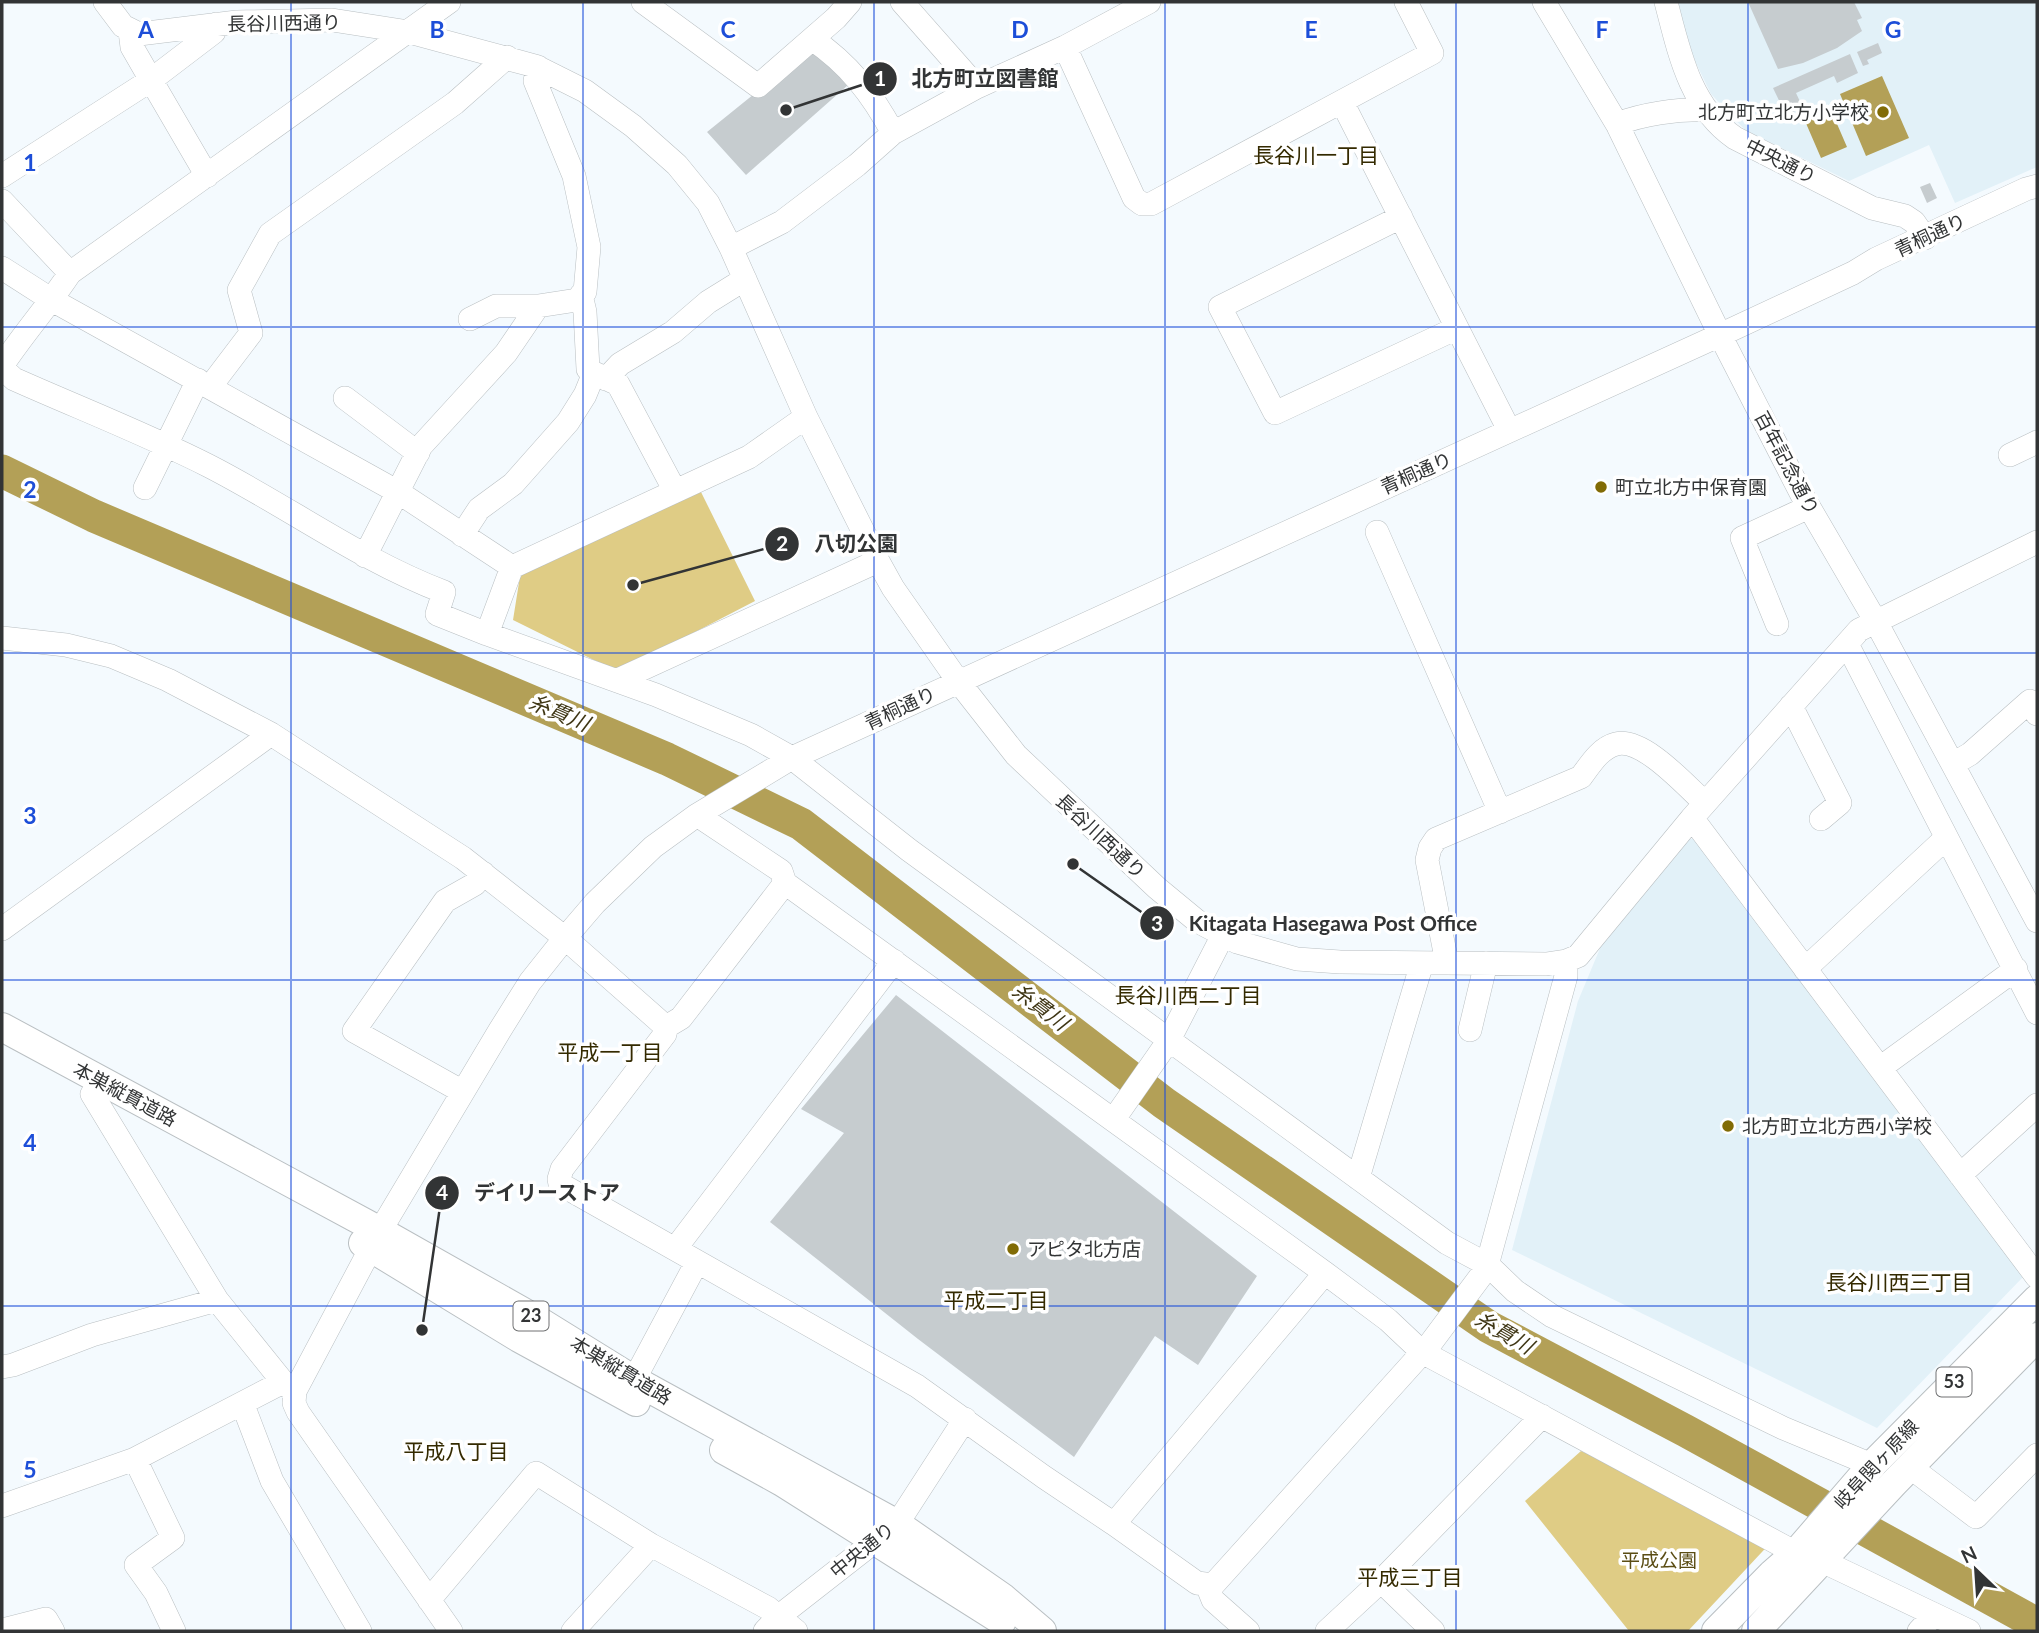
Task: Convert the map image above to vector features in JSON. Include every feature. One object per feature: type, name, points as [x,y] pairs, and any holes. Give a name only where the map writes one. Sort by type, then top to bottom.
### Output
[{"type":"main road","name":"本巣縦貫道路","points":[[2,1027],[97,1088],[375,1239],[534,1318],[887,1532],[1002,1597],[1042,1631]]},
{"type":"main road","name":"本巣縦貫道路","points":[[2,1048],[97,1088]]},
{"type":"main road","name":"本巣縦貫道路","points":[[375,1239],[519,1338],[782,1482],[887,1532],[1016,1631]]},
{"type":"main road","name":"岐阜関ヶ原線","points":[[1756,1631],[1816,1548],[1868,1469],[2037,1298]]},
{"type":"main road","name":"岐阜関ヶ原線","points":[[1716,1631],[1772,1574],[1816,1548],[1902,1475],[2037,1337]]},
{"type":"street","points":[[105,2],[130,31],[132,47],[206,176]]},
{"type":"street","points":[[449,2],[70,273],[52,300],[28,327],[2,367],[14,379],[209,466],[365,556],[410,579],[444,592],[437,614],[618,680],[751,734],[792,758],[1166,1044],[1447,1243],[1487,1267],[1515,1291],[1552,1316],[1868,1469]]},
{"type":"street","points":[[643,2],[758,86],[850,2]]},
{"type":"street","points":[[902,2],[977,88]]},
{"type":"street","points":[[731,248],[782,222],[828,188],[893,133],[1149,2]]},
{"type":"street","points":[[1065,47],[1134,198],[1142,204],[1151,204],[1432,53],[1406,2]]},
{"type":"street","name":"百年記念通り","points":[[1544,2],[1617,124],[1720,335],[1809,507],[1875,620],[1953,764],[2029,885],[2037,920]]},
{"type":"street","name":"中央通り","points":[[1666,2],[1688,74],[1705,110],[1718,126],[1735,138],[1872,208],[1905,216],[1914,222],[1925,238]]},
{"type":"street","name":"長谷川西通り","points":[[130,31],[139,34],[216,24],[332,20],[409,32],[507,57],[538,67],[584,91],[633,126],[677,165],[708,204],[731,248],[806,417],[878,561],[958,681],[1016,755],[1157,888],[1197,921],[1223,935],[1261,950],[1297,959],[1340,962],[1546,964],[1566,961]]},
{"type":"street","points":[[2,176],[151,80],[214,32],[216,24]]},
{"type":"street","points":[[812,39],[831,51],[873,97],[893,133]]},
{"type":"street","points":[[145,488],[204,384],[251,332],[239,290],[270,234],[456,103],[507,57]]},
{"type":"street","points":[[470,319],[495,306],[538,306],[577,300],[584,292],[589,247],[575,176],[535,81],[538,67]]},
{"type":"street","points":[[1342,102],[1509,430]]},
{"type":"street","points":[[1617,124],[1630,119],[1691,109],[1705,110]]},
{"type":"street","name":"青桐通り","points":[[289,1387],[530,982],[595,903],[653,847],[697,815],[792,758],[1720,335],[1853,273],[1876,259],[2037,186]]},
{"type":"street","points":[[2,201],[70,273]]},
{"type":"street","points":[[1853,273],[1873,272],[2037,202]]},
{"type":"street","points":[[1401,217],[1220,307],[1275,413],[1457,328]]},
{"type":"street","points":[[2,268],[52,300],[398,492],[512,567]]},
{"type":"street","points":[[462,535],[479,509],[513,484],[568,422],[600,376],[673,332],[708,302],[745,279]]},
{"type":"street","points":[[582,295],[588,369],[618,384],[675,491]]},
{"type":"street","points":[[365,556],[421,446],[506,353],[538,306]]},
{"type":"street","points":[[345,398],[418,453]]},
{"type":"street","points":[[487,634],[512,567],[749,457],[806,417]]},
{"type":"street","points":[[2010,454],[2037,442]]},
{"type":"street","points":[[1777,624],[1742,538],[1809,507]]},
{"type":"street","points":[[1377,532],[1500,812]]},
{"type":"street","points":[[666,1027],[665,1034],[562,1169],[559,1179],[564,1186],[917,1386],[1044,1478],[1115,1524],[1197,1583],[1207,1585],[1217,1581],[1426,1348],[1487,1267],[1566,976],[1566,961],[1578,956],[1698,811],[1859,630],[2037,542]]},
{"type":"street","points":[[618,680],[878,561]]},
{"type":"street","points":[[2,638],[66,645],[111,656],[168,680],[271,734],[463,858],[565,938],[666,1027]]},
{"type":"street","points":[[1847,644],[2037,1013]]},
{"type":"street","points":[[1953,764],[1970,754],[2030,701],[2037,714]]},
{"type":"street","points":[[1791,706],[1840,803],[1821,819]]},
{"type":"street","points":[[2,929],[271,734]]},
{"type":"street","points":[[1447,963],[1427,860],[1436,839],[1581,777],[1594,759],[1618,743],[1637,747],[1653,756],[1698,811],[1805,969],[2037,1278]]},
{"type":"street","points":[[697,815],[781,871],[785,883],[894,961],[1117,1115],[1426,1348],[1542,1416],[1816,1548],[1926,1623],[1969,1631]]},
{"type":"street","points":[[1805,969],[1946,838]]},
{"type":"street","points":[[463,1092],[354,1031],[445,901],[475,884],[483,873]]},
{"type":"street","points":[[666,1027],[681,1018],[785,883]]},
{"type":"street","points":[[1117,1115],[1166,1044],[1223,935]]},
{"type":"street","points":[[675,1249],[894,961]]},
{"type":"street","points":[[1358,1178],[1423,963]]},
{"type":"street","points":[[1470,1030],[1486,963]]},
{"type":"street","points":[[1880,1068],[2016,969]]},
{"type":"street","points":[[97,1088],[217,1300],[289,1387],[298,1412],[450,1631]]},
{"type":"street","points":[[1960,1175],[2037,1105]]},
{"type":"street","points":[[634,1380],[697,1262]]},
{"type":"street","points":[[1115,1524],[1325,1273]]},
{"type":"street","points":[[2,1367],[13,1366],[92,1335],[217,1300]]},
{"type":"street","points":[[2,1506],[135,1459],[243,1405],[289,1387]]},
{"type":"street","points":[[243,1405],[272,1481],[360,1631]]},
{"type":"street","points":[[1327,1631],[1381,1581],[1542,1416]]},
{"type":"street","name":"中央通り","points":[[780,1626],[887,1532],[965,1419]]},
{"type":"street","points":[[1902,1475],[1976,1517],[2037,1455]]},
{"type":"street","points":[[135,1459],[173,1538],[136,1565],[156,1593],[174,1631]]},
{"type":"street","points":[[429,1600],[536,1474],[652,1545],[768,1608],[780,1626]]},
{"type":"street","points":[[573,1631],[652,1545]]},
{"type":"street","points":[[1381,1581],[1433,1631]]},
{"type":"street","points":[[1207,1585],[1213,1600],[1248,1631]]},
{"type":"street","points":[[2,1630],[46,1619],[53,1631]]},
{"type":"shaded area","name":"北方町立北方小学校","points":[[1676,2],[2037,2],[2037,167],[1955,203],[1929,145],[1849,181],[1745,130],[1711,94],[1690,51]]},
{"type":"shaded area","points":[[1882,76],[1909,138],[1866,156],[1840,94]]},
{"type":"shaded area","points":[[1831,110],[1847,147],[1821,158],[1805,121]]},
{"type":"shaded area","name":"北方町立北方西小学校","points":[[1690,839],[1698,839],[2023,1277],[1877,1428],[1512,1250],[1578,1001],[1601,946]]},
{"type":"green space","points":[[700,490],[755,601],[618,672],[513,620],[521,570]]},
{"type":"green space","name":"平成公園","points":[[1581,1451],[1776,1537],[1688,1631],[1629,1631],[1525,1501]]},
{"type":"building","points":[[1748,2],[1854,2],[1862,18],[1857,20],[1862,31],[1837,48],[1803,63],[1778,69]]},
{"type":"building","points":[[817,43],[848,85],[746,175],[707,132]]},
{"type":"building","points":[[1878,43],[1882,53],[1867,60],[1869,64],[1863,66],[1857,52]]},
{"type":"building","points":[[1850,54],[1858,73],[1837,83],[1834,76],[1796,93],[1803,108],[1786,115],[1773,88]]},
{"type":"building","points":[[1930,183],[1937,198],[1927,203],[1920,187]]},
{"type":"building","name":"アピタ北方店","points":[[896,995],[1257,1276],[1198,1365],[1155,1336],[1074,1457],[770,1222],[844,1133],[801,1109]]},
{"type":"waterway","name":"糸貫川","points":[[2,471],[94,516],[667,759],[801,824],[1164,1103],[1489,1327],[1686,1431],[2037,1624]]},
{"type":"place","name":"北方町立図書館","points":[[786,110]]},
{"type":"place","name":"北方町立北方小学校","points":[[1883,112]]},
{"type":"place","name":"町立北方中保育園","points":[[1601,487]]},
{"type":"place","name":"八切公園","points":[[633,585]]},
{"type":"place","name":"Kitagata Hasegawa Post Office","points":[[1073,864]]},
{"type":"place","name":"北方町立北方西小学校","points":[[1728,1126]]},
{"type":"place","name":"アピタ北方店","points":[[1013,1249]]},
{"type":"place","name":"デイリーストア","points":[[422,1330]]},
{"type":"district","name":"長谷川一丁目","points":[[1316,156]]},
{"type":"district","name":"長谷川西二丁目","points":[[1188,996]]},
{"type":"district","name":"平成一丁目","points":[[610,1053]]},
{"type":"district","name":"長谷川西三丁目","points":[[1899,1283]]},
{"type":"district","name":"平成二丁目","points":[[996,1301]]},
{"type":"district","name":"平成八丁目","points":[[456,1452]]},
{"type":"district","name":"平成三丁目","points":[[1410,1578]]}]
